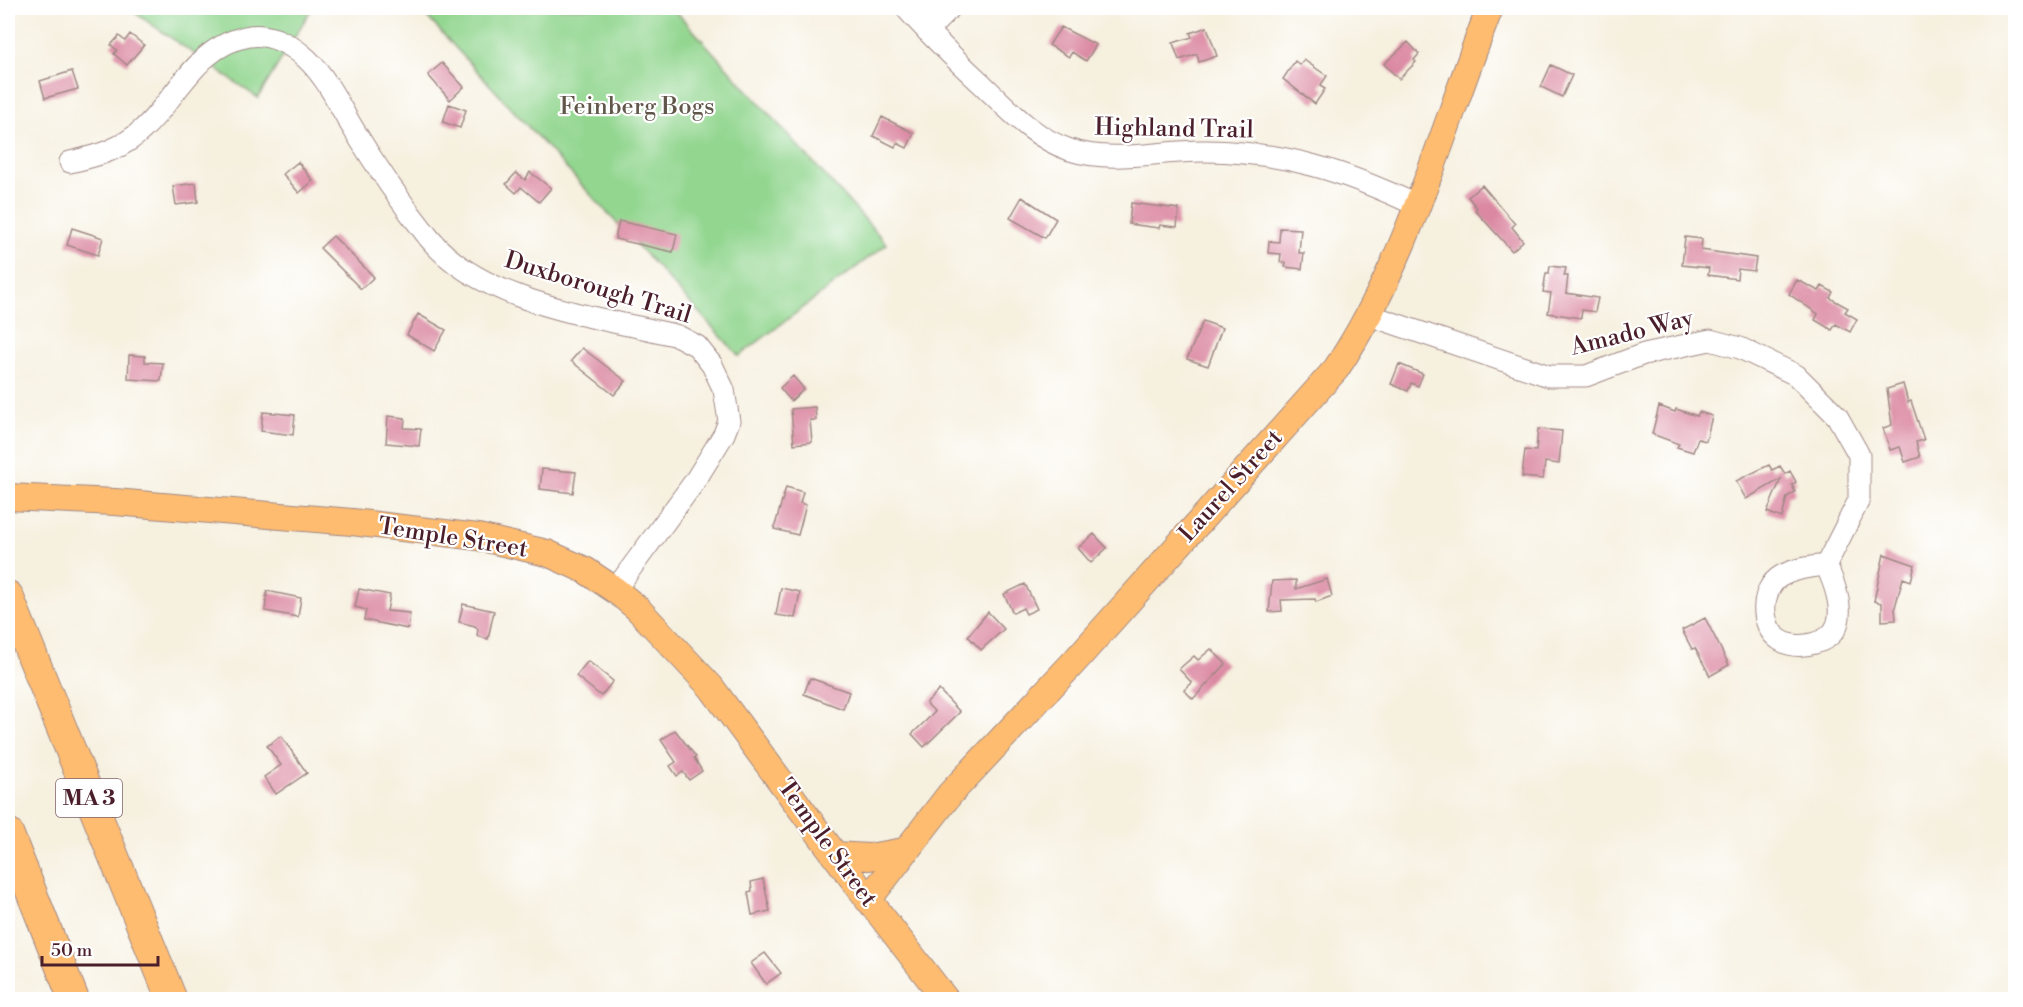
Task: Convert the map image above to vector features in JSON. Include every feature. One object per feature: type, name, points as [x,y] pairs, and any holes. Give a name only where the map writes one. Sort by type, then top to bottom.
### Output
[{"type":"highway","name":"MA 3","points":[[8,596],[172,999]]},
{"type":"highway","points":[[8,833],[74,999]]},
{"type":"main road","name":"Laurel Street","points":[[868,900],[904,850],[950,795],[1074,662],[1199,524],[1241,473],[1320,389],[1347,352],[1369,315],[1394,264],[1490,8]]},
{"type":"main road","name":"Temple Street","points":[[8,497],[115,502],[352,522],[478,537],[548,553],[585,570],[615,590],[657,628],[717,694],[834,855],[946,999]]},
{"type":"main road","points":[[834,855],[868,857],[904,850]]},
{"type":"street","name":"Highland Trail","points":[[906,8],[1014,116],[1043,137],[1070,150],[1113,156],[1208,151],[1282,158],[1340,171],[1416,205]]},
{"type":"street","points":[[927,31],[950,8]]},
{"type":"street","name":"Duxborough Trail","points":[[70,162],[104,154],[131,139],[157,115],[193,69],[220,47],[250,36],[265,36],[294,49],[325,80],[354,130],[405,207],[431,241],[460,266],[493,284],[526,297],[584,315],[678,336],[697,346],[712,365],[724,390],[729,420],[724,434],[694,481],[615,590]]},
{"type":"street","name":"Amado Way","points":[[1369,315],[1549,376],[1586,376],[1644,354],[1710,340],[1740,348],[1796,375],[1837,416],[1859,455],[1859,500],[1826,565]]},
{"type":"green space","points":[[128,8],[312,8],[258,98]]},
{"type":"green space","name":"Feinberg Bogs","points":[[419,8],[673,8],[887,244],[739,356]]},
{"type":"building","points":[[1061,27],[1096,45],[1086,61],[1072,52],[1069,57],[1049,45]]},
{"type":"building","points":[[1207,27],[1217,56],[1199,62],[1197,54],[1179,60],[1173,43],[1192,37],[1190,33]]},
{"type":"building","points":[[130,34],[144,45],[127,65],[114,54],[117,50],[111,45],[119,36],[125,41]]},
{"type":"building","points":[[1408,42],[1419,54],[1414,60],[1416,62],[1399,79],[1384,64]]},
{"type":"building","points":[[1304,60],[1327,76],[1320,86],[1325,89],[1315,104],[1283,79],[1295,61],[1300,65]]},
{"type":"building","points":[[442,63],[464,87],[450,100],[428,75]]},
{"type":"building","points":[[1551,65],[1572,75],[1562,97],[1541,87]]},
{"type":"building","points":[[72,71],[78,89],[45,98],[40,81]]},
{"type":"building","points":[[449,104],[466,110],[460,128],[443,122]]},
{"type":"building","points":[[882,117],[914,133],[907,148],[897,143],[895,147],[873,136]]},
{"type":"building","points":[[298,162],[313,181],[299,193],[283,174]]},
{"type":"building","points":[[530,172],[551,188],[539,202],[521,187],[516,193],[506,184],[516,173],[525,180]]},
{"type":"building","points":[[196,183],[198,202],[176,205],[173,186]]},
{"type":"building","points":[[1482,185],[1515,224],[1512,227],[1523,241],[1512,251],[1475,210],[1477,208],[1468,197]]},
{"type":"building","points":[[1022,197],[1056,219],[1045,238],[1010,218]]},
{"type":"building","points":[[1131,203],[1179,209],[1177,227],[1160,225],[1159,228],[1129,224]]},
{"type":"building","points":[[619,221],[677,234],[673,252],[615,239]]},
{"type":"building","points":[[72,228],[103,238],[98,255],[67,245]]},
{"type":"building","points":[[1280,228],[1301,229],[1299,253],[1304,253],[1302,269],[1285,267],[1286,263],[1280,262],[1281,254],[1268,253],[1269,241],[1279,242]]},
{"type":"building","points":[[333,236],[374,277],[361,289],[320,248]]},
{"type":"building","points":[[1685,237],[1702,239],[1701,250],[1756,258],[1754,271],[1738,269],[1737,279],[1708,275],[1709,268],[1682,265]]},
{"type":"building","points":[[1550,266],[1566,268],[1564,276],[1568,276],[1566,293],[1598,298],[1595,312],[1582,310],[1581,318],[1548,313],[1551,293],[1543,292],[1546,273],[1549,273]]},
{"type":"building","points":[[1797,280],[1819,291],[1822,286],[1833,292],[1830,298],[1848,308],[1845,312],[1857,319],[1850,332],[1836,324],[1832,330],[1815,320],[1818,314],[1789,294]]},
{"type":"building","points":[[418,314],[446,330],[434,351],[407,335]]},
{"type":"building","points":[[1203,321],[1222,328],[1208,366],[1187,359]]},
{"type":"building","points":[[582,348],[626,381],[614,395],[571,361]]},
{"type":"building","points":[[129,355],[145,356],[145,362],[163,363],[161,381],[128,379]]},
{"type":"building","points":[[1399,364],[1423,374],[1418,386],[1411,383],[1408,391],[1391,384]]},
{"type":"building","points":[[793,376],[804,389],[791,401],[780,388]]},
{"type":"building","points":[[1903,384],[1924,440],[1916,442],[1920,457],[1905,462],[1900,447],[1890,450],[1883,428],[1892,425],[1887,389]]},
{"type":"building","points":[[1659,406],[1675,412],[1676,409],[1697,416],[1699,412],[1712,416],[1706,441],[1698,439],[1693,452],[1677,447],[1679,444],[1652,434]]},
{"type":"building","points":[[815,407],[816,420],[810,420],[812,442],[794,444],[791,409]]},
{"type":"building","points":[[263,412],[295,415],[293,435],[261,431]]},
{"type":"building","points":[[388,416],[405,418],[404,428],[421,429],[419,446],[386,443]]},
{"type":"building","points":[[1538,429],[1562,431],[1559,464],[1545,462],[1543,479],[1522,477],[1525,450],[1536,451]]},
{"type":"building","points":[[1769,465],[1772,470],[1780,466],[1785,474],[1790,471],[1796,482],[1792,485],[1795,492],[1787,497],[1782,518],[1767,512],[1781,479],[1746,499],[1736,481]]},
{"type":"building","points":[[542,469],[576,472],[573,493],[540,489]]},
{"type":"building","points":[[786,487],[803,492],[800,503],[806,505],[798,535],[774,529]]},
{"type":"building","points":[[1094,534],[1107,548],[1091,563],[1078,548]]},
{"type":"building","points":[[1884,554],[1915,565],[1911,581],[1903,578],[1895,607],[1896,620],[1882,621],[1882,603],[1874,601]]},
{"type":"building","points":[[1327,579],[1332,596],[1316,602],[1315,599],[1281,600],[1282,611],[1269,612],[1272,581],[1296,580],[1296,589]]},
{"type":"building","points":[[1025,584],[1037,609],[1026,614],[1023,608],[1013,613],[1004,594]]},
{"type":"building","points":[[781,588],[800,592],[795,618],[776,615]]},
{"type":"building","points":[[359,589],[390,595],[387,611],[410,613],[408,629],[364,620],[366,610],[355,607]]},
{"type":"building","points":[[267,591],[301,598],[298,617],[265,611]]},
{"type":"building","points":[[463,604],[494,611],[488,639],[477,636],[478,629],[475,626],[459,622]]},
{"type":"building","points":[[988,612],[1004,629],[981,650],[968,636]]},
{"type":"building","points":[[1705,618],[1729,665],[1710,676],[1682,630]]},
{"type":"building","points":[[1211,649],[1226,664],[1193,699],[1184,690],[1192,683],[1179,669],[1194,656],[1198,660]]},
{"type":"building","points":[[588,661],[613,681],[601,696],[576,676]]},
{"type":"building","points":[[810,678],[849,692],[843,709],[804,694]]},
{"type":"building","points":[[939,690],[960,712],[924,747],[912,734],[935,712],[926,703]]},
{"type":"building","points":[[675,730],[696,757],[694,758],[702,771],[689,780],[683,772],[677,776],[670,766],[676,762],[661,740]]},
{"type":"building","points":[[281,736],[307,773],[276,794],[264,777],[281,765],[267,746]]},
{"type":"building","points":[[763,879],[770,911],[752,915],[748,892],[752,891],[751,882]]},
{"type":"building","points":[[765,953],[781,973],[766,984],[751,963]]}]
